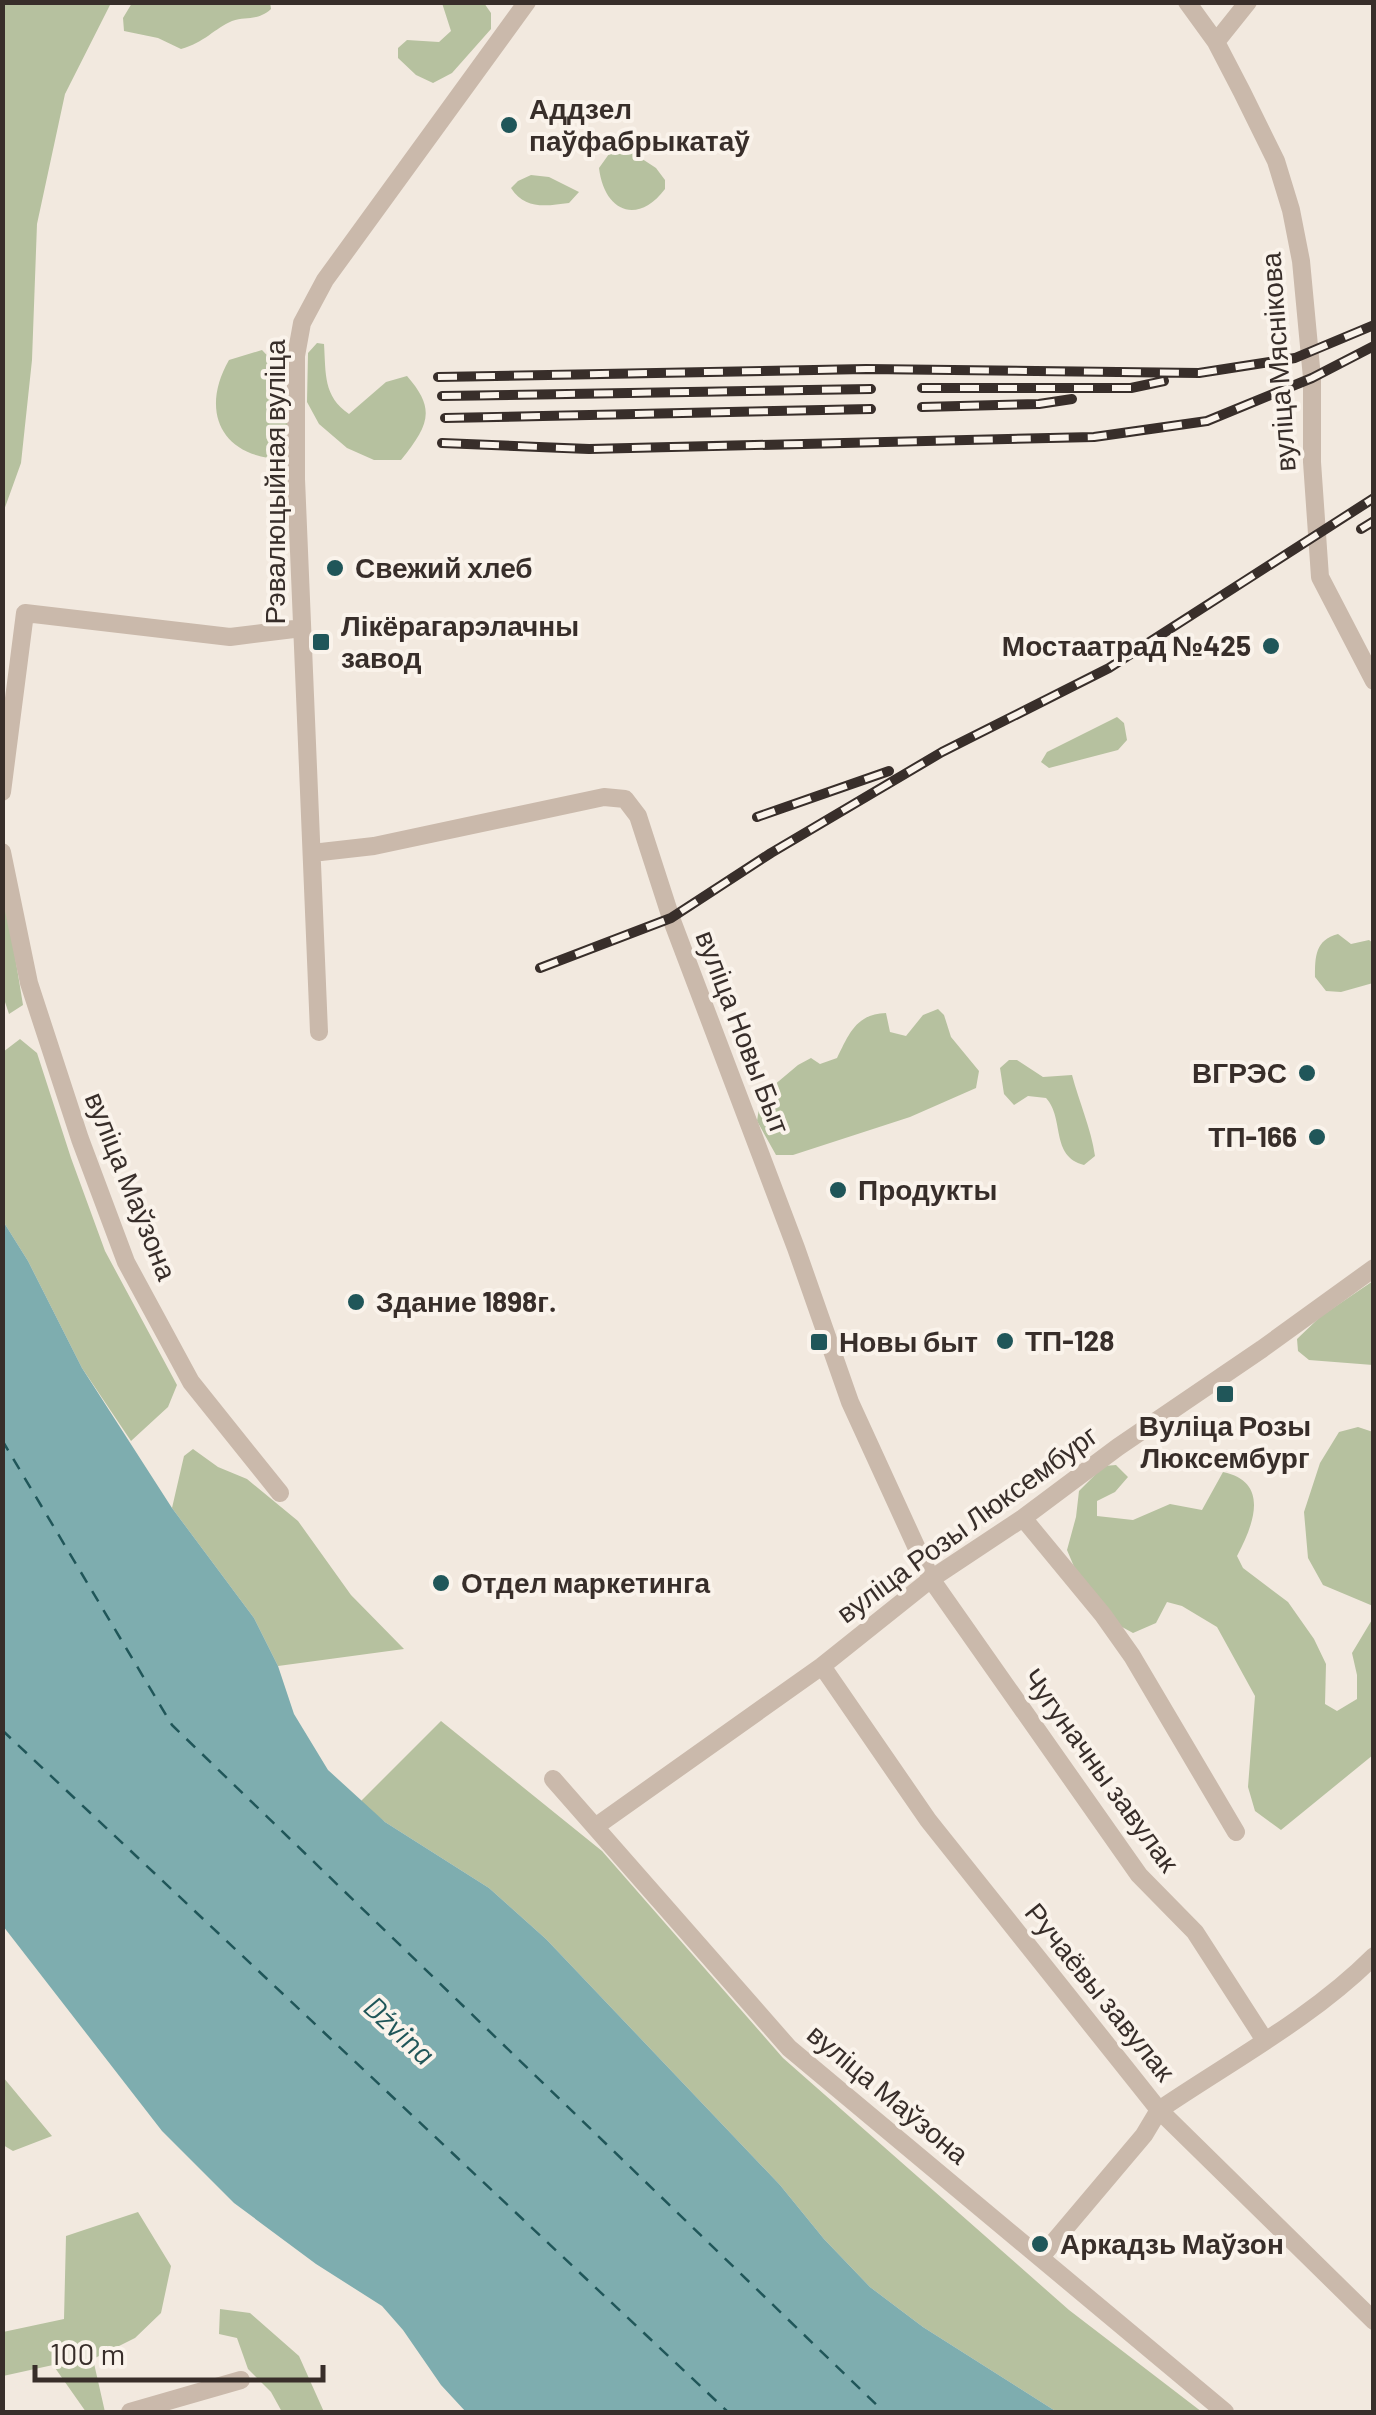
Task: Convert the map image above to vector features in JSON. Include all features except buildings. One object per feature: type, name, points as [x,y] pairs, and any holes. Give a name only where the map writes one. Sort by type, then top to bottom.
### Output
[{"type":"street","name":"Рэвалюцыйная вуліца","points":[[319,1032],[302,628],[296,356],[302,323],[325,280],[527,2]]},
{"type":"street","name":"вуліца Мяснікова","points":[[1187,2],[1216,42],[1276,161],[1291,210],[1301,261],[1312,378],[1312,462],[1320,577],[1374,681]]},
{"type":"street","points":[[1216,42],[1248,2]]},
{"type":"street","points":[[2,792],[25,613],[230,637],[302,628]]},
{"type":"street","name":"вуліца Новы Быт","points":[[312,853],[374,846],[604,797],[625,799],[638,816],[671,918],[850,1402],[932,1579]]},
{"type":"street","name":"вуліца Маўзона","points":[[2,852],[29,983],[80,1139],[126,1262],[191,1382],[280,1493]]},
{"type":"street","name":"вуліца Розы Люксембург","points":[[596,1827],[822,1666],[932,1579],[1374,1268]]},
{"type":"street","points":[[1023,1518],[1132,1656],[1236,1832]]},
{"type":"street","name":"Чугуначны завулак","points":[[932,1579],[1139,1875],[1195,1932],[1264,2039]]},
{"type":"street","name":"Ручаёвы завулак","points":[[822,1666],[928,1820],[1159,2110],[1374,2321]]},
{"type":"street","name":"вуліца Маўзона","points":[[552,1779],[789,2048],[1225,2412]]},
{"type":"street","points":[[1040,2257],[1144,2135],[1159,2110],[1312,2011],[1374,1956]]},
{"type":"street","points":[[130,2412],[241,2380]]},
{"type":"green space","points":[[3,2],[111,3],[65,94],[37,224],[32,360],[21,463],[3,513]]},
{"type":"green space","points":[[270,2],[271,9],[257,17],[232,21],[181,49],[158,38],[124,31],[123,18],[132,3]]},
{"type":"green space","points":[[442,3],[484,3],[491,13],[491,29],[452,73],[433,83],[416,75],[398,58],[398,48],[407,40],[439,42],[451,31]]},
{"type":"green space","points":[[624,147],[656,168],[665,180],[665,189],[654,200],[633,210],[623,209],[607,195],[599,168],[609,154]]},
{"type":"green space","points":[[531,175],[549,177],[579,192],[569,203],[529,203],[511,188]]},
{"type":"green space","points":[[317,343],[324,344],[330,392],[349,414],[386,382],[407,376],[416,388],[423,399],[425,418],[418,437],[401,460],[374,460],[347,448],[319,424],[307,402],[308,353]]},
{"type":"green space","points":[[262,350],[273,362],[285,387],[290,414],[289,459],[248,452],[233,443],[217,416],[220,380],[229,360]]},
{"type":"green space","points":[[1117,717],[1124,723],[1127,740],[1118,750],[1049,768],[1041,762],[1047,752]]},
{"type":"green space","points":[[2,876],[23,1005],[9,1014],[2,993]]},
{"type":"green space","points":[[1338,934],[1351,944],[1369,940],[1373,943],[1373,983],[1341,992],[1326,991],[1315,977],[1321,945]]},
{"type":"green space","points":[[938,1009],[951,1037],[979,1071],[976,1088],[910,1117],[793,1155],[776,1155],[757,1121],[761,1096],[811,1058],[820,1064],[837,1058],[855,1027],[867,1017],[886,1013],[890,1032],[906,1036],[923,1015]]},
{"type":"green space","points":[[20,1039],[37,1053],[105,1251],[177,1385],[168,1407],[131,1441],[82,1368],[28,1261],[3,1221],[3,1052]]},
{"type":"green space","points":[[1009,1060],[1017,1060],[1043,1077],[1072,1075],[1095,1156],[1084,1165],[1066,1154],[1046,1098],[1028,1096],[1014,1105],[1004,1094],[1000,1068]]},
{"type":"green space","points":[[1373,1281],[1373,1365],[1309,1360],[1298,1351],[1297,1339],[1320,1317]]},
{"type":"green space","points":[[1358,1427],[1373,1432],[1373,1606],[1323,1585],[1308,1558],[1304,1512],[1320,1463],[1339,1432]]},
{"type":"green space","points":[[193,1449],[218,1467],[247,1479],[298,1521],[351,1595],[404,1649],[278,1666],[254,1618],[172,1508],[184,1456]]},
{"type":"green space","points":[[1116,1465],[1128,1477],[1115,1492],[1097,1501],[1097,1516],[1133,1520],[1170,1504],[1202,1510],[1223,1472],[1247,1485],[1254,1506],[1249,1531],[1237,1556],[1243,1568],[1288,1602],[1314,1639],[1326,1664],[1325,1704],[1337,1711],[1357,1699],[1352,1653],[1373,1618],[1373,1755],[1281,1830],[1255,1811],[1248,1787],[1255,1696],[1217,1627],[1182,1606],[1167,1602],[1156,1623],[1133,1633],[1113,1622],[1078,1576],[1067,1550],[1079,1491],[1104,1466]]},
{"type":"green space","points":[[441,1721],[602,1851],[783,2058],[1069,2310],[1202,2412],[1057,2412],[923,2327],[870,2287],[780,2185],[546,1939],[489,1888],[360,1802]]},
{"type":"green space","points":[[2,2077],[52,2136],[13,2151],[3,2145]]},
{"type":"green space","points":[[138,2212],[171,2266],[161,2313],[135,2338],[93,2359],[105,2412],[86,2412],[53,2365],[3,2376],[3,2332],[64,2319],[66,2236]]},
{"type":"green space","points":[[220,2309],[250,2313],[299,2356],[324,2412],[282,2412],[271,2392],[248,2369],[237,2338],[219,2334]]},
{"type":"water","name":"Dźvina","points":[[3,1221],[28,1261],[82,1368],[172,1508],[254,1618],[278,1666],[294,1714],[328,1770],[385,1822],[489,1888],[546,1939],[780,2185],[870,2287],[923,2327],[1057,2412],[466,2412],[382,2306],[316,2264],[234,2203],[162,2131],[3,1926]]},
{"type":"ferry route","points":[[2,1440],[172,1725],[884,2412]]},
{"type":"ferry route","points":[[2,1730],[728,2412]]},
{"type":"railway","points":[[438,377],[866,369],[1199,373],[1295,358],[1374,325]]},
{"type":"railway","points":[[442,443],[589,449],[1094,437],[1207,421],[1312,378],[1374,346]]},
{"type":"railway","points":[[922,388],[1131,388],[1164,381]]},
{"type":"railway","points":[[442,396],[871,389]]},
{"type":"railway","points":[[922,407],[1039,404],[1072,399]]},
{"type":"railway","points":[[445,418],[871,409]]},
{"type":"railway","points":[[540,968],[671,918],[771,853],[942,752],[1109,668],[1374,498]]},
{"type":"railway","points":[[1361,529],[1374,521]]},
{"type":"railway","points":[[757,817],[889,771]]},
{"type":"place","name":"Аддзел паўфабрыкатаў","points":[[509,125]]},
{"type":"place","name":"Свежий хлеб","points":[[335,568]]},
{"type":"place","name":"Лікёрагарэлачны завод","points":[[321,642]]},
{"type":"place","name":"Мостаатрад №425","points":[[1271,646]]},
{"type":"place","name":"ВГРЭС","points":[[1307,1073]]},
{"type":"place","name":"ТП-166","points":[[1317,1137]]},
{"type":"place","name":"Продукты","points":[[838,1190]]},
{"type":"place","name":"Здание 1898г.","points":[[356,1302]]},
{"type":"place","name":"ТП-128","points":[[1005,1341]]},
{"type":"place","name":"Новы быт","points":[[819,1342]]},
{"type":"place","name":"Вуліца Розы Люксембург","points":[[1225,1394]]},
{"type":"place","name":"Отдел маркетинга","points":[[441,1583]]},
{"type":"place","name":"Аркадзь Маўзон","points":[[1040,2244]]}]
